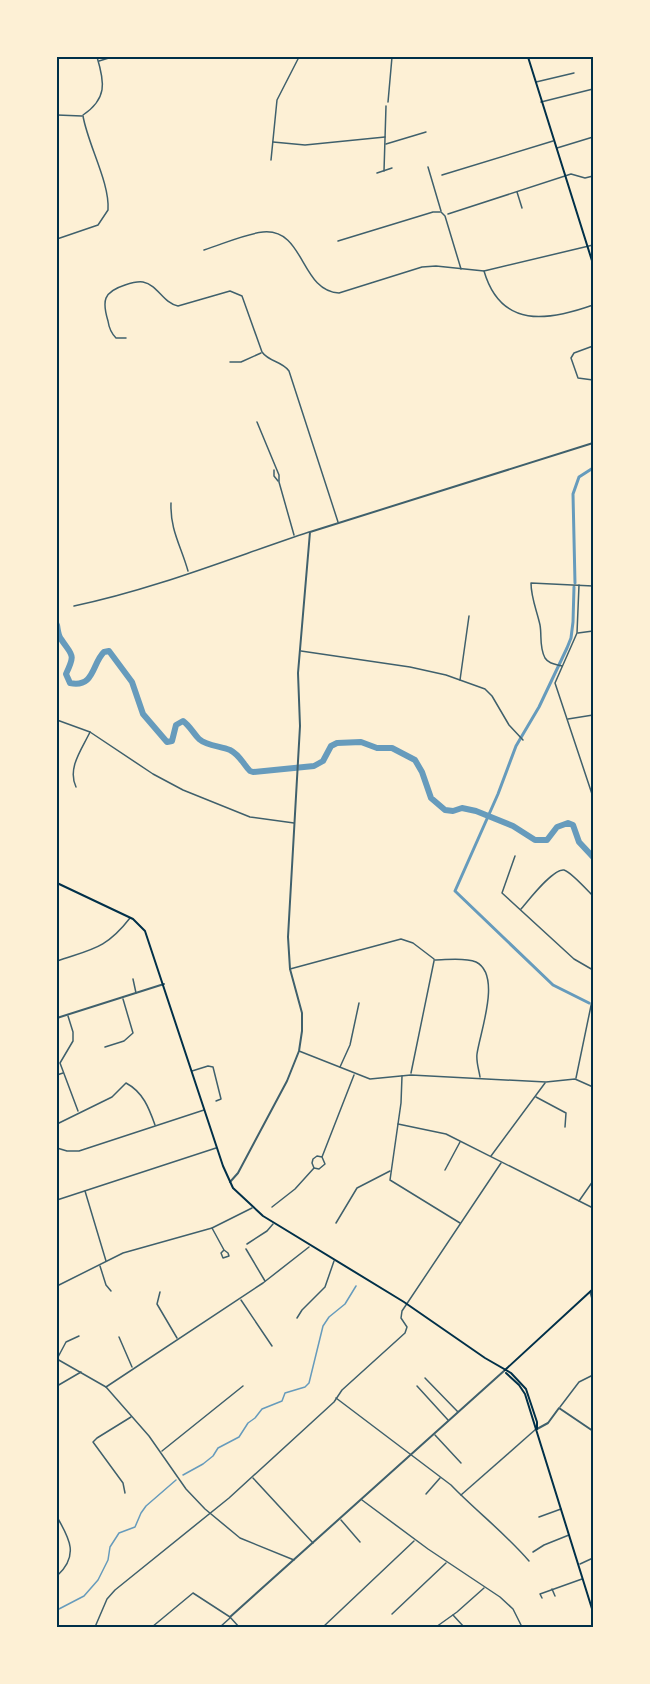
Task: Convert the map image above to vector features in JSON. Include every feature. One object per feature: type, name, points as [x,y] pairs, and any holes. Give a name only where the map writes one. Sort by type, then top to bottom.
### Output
[{"type":"main road","points":[[528,57],[593,264]]},
{"type":"main road","points":[[57,883],[131,918],[139,923],[146,933],[217,1148],[230,1182],[237,1193],[273,1223],[407,1304],[517,1378],[537,1422],[537,1429],[593,1612]]},
{"type":"main road","points":[[505,1370],[593,1289]]},
{"type":"street","points":[[57,115],[82,116],[94,108],[101,97],[103,82],[97,57]]},
{"type":"street","points":[[98,61],[112,57]]},
{"type":"street","points":[[271,160],[277,100],[299,57]]},
{"type":"street","points":[[388,102],[392,57]]},
{"type":"street","points":[[535,83],[574,73]]},
{"type":"street","points":[[541,102],[593,89]]},
{"type":"street","points":[[384,171],[386,106]]},
{"type":"street","points":[[57,239],[98,225],[108,210],[106,189],[88,141],[82,116]]},
{"type":"street","points":[[385,145],[426,132]]},
{"type":"street","points":[[273,142],[305,145],[385,137]]},
{"type":"street","points":[[556,148],[593,137]]},
{"type":"street","points":[[442,175],[554,141]]},
{"type":"street","points":[[428,167],[441,208],[440,212]]},
{"type":"street","points":[[377,173],[392,168]]},
{"type":"street","points":[[448,214],[566,176],[575,174],[585,178],[593,176]]},
{"type":"street","points":[[517,192],[522,208]]},
{"type":"street","points":[[338,241],[433,212],[440,212],[445,216],[461,269]]},
{"type":"street","points":[[204,250],[259,233],[277,234],[292,245],[317,284],[324,289],[336,292],[351,291],[422,267],[440,266],[484,271],[593,245]]},
{"type":"street","points":[[484,271],[499,299],[514,311],[525,316],[552,317],[593,305]]},
{"type":"street","points":[[126,338],[116,338],[111,333],[104,307],[109,293],[117,287],[137,281],[144,282],[152,286],[170,304],[178,306],[230,291],[239,294],[246,304],[262,352],[267,358],[284,365],[289,371],[338,522]]},
{"type":"street","points":[[593,346],[574,352],[571,357],[578,378],[593,380]]},
{"type":"street","points":[[230,362],[241,362],[262,352]]},
{"type":"street","points":[[258,422],[279,476],[295,536]]},
{"type":"street","points":[[74,606],[129,593],[310,531],[593,443]]},
{"type":"street","points":[[171,503],[172,528],[188,572]]},
{"type":"street","points":[[230,1182],[238,1173],[287,1081],[299,1051],[302,1013],[290,969],[288,937],[300,726],[297,682],[310,531]]},
{"type":"street","points":[[560,666],[550,663],[544,656],[531,583],[593,586]]},
{"type":"street","points":[[579,585],[577,633],[560,666],[555,683],[593,797]]},
{"type":"street","points":[[460,680],[469,616]]},
{"type":"street","points":[[577,633],[593,631]]},
{"type":"street","points":[[300,651],[410,667],[460,680],[489,692],[509,725],[523,740]]},
{"type":"street","points":[[568,719],[593,715]]},
{"type":"street","points":[[57,720],[90,732],[159,778],[183,790],[250,817],[294,824]]},
{"type":"street","points":[[76,787],[73,770],[90,732]]},
{"type":"street","points":[[515,856],[502,893],[574,959],[593,970]]},
{"type":"street","points":[[520,910],[553,874],[560,870],[566,871],[593,896]]},
{"type":"street","points":[[57,961],[102,946],[131,918]]},
{"type":"street","points":[[290,969],[401,939],[412,943],[434,960],[472,961],[482,967],[488,976],[489,991],[477,1058],[480,1078]]},
{"type":"street","points":[[411,1075],[434,960]]},
{"type":"street","points":[[133,979],[136,993]]},
{"type":"street","points":[[57,1018],[164,984]]},
{"type":"street","points":[[575,1079],[593,996]]},
{"type":"street","points":[[105,1047],[124,1041],[133,1033],[122,998]]},
{"type":"street","points":[[339,1068],[350,1045],[359,1003]]},
{"type":"street","points":[[68,1015],[73,1038],[70,1048],[60,1060],[79,1112]]},
{"type":"street","points":[[299,1051],[354,1074],[373,1079],[411,1075],[546,1082],[575,1079],[593,1087]]},
{"type":"street","points":[[192,1071],[208,1065],[213,1067],[221,1099],[216,1101]]},
{"type":"street","points":[[57,1075],[64,1073]]},
{"type":"street","points":[[322,1157],[354,1074]]},
{"type":"street","points":[[402,1076],[390,1178],[393,1183],[461,1224]]},
{"type":"street","points":[[491,1156],[546,1082]]},
{"type":"street","points":[[57,1124],[112,1097],[126,1083],[146,1102],[155,1126]]},
{"type":"street","points":[[536,1097],[566,1113],[565,1127]]},
{"type":"street","points":[[57,1148],[79,1151],[205,1110]]},
{"type":"street","points":[[398,1124],[444,1133],[593,1208]]},
{"type":"street","points":[[445,1170],[461,1142]]},
{"type":"street","points":[[57,1200],[217,1148]]},
{"type":"street","points":[[314,1168],[313,1158],[322,1157]]},
{"type":"street","points":[[314,1168],[319,1169],[323,1166],[325,1162],[322,1157]]},
{"type":"street","points":[[96,1626],[107,1599],[115,1590],[252,1477],[406,1332],[407,1327],[401,1315],[407,1304],[501,1163]]},
{"type":"street","points":[[272,1207],[295,1189],[314,1168]]},
{"type":"street","points":[[336,1223],[357,1188],[391,1171]]},
{"type":"street","points":[[579,1201],[593,1181]]},
{"type":"street","points":[[85,1191],[106,1262]]},
{"type":"street","points":[[57,1286],[132,1250],[212,1228],[252,1207]]},
{"type":"street","points":[[247,1244],[267,1231],[273,1223]]},
{"type":"street","points":[[212,1228],[224,1250]]},
{"type":"street","points":[[106,1387],[265,1282],[310,1246]]},
{"type":"street","points":[[246,1249],[265,1282]]},
{"type":"street","points":[[297,1318],[325,1287],[335,1261]]},
{"type":"street","points":[[100,1265],[106,1285],[111,1291]]},
{"type":"street","points":[[160,1292],[156,1304],[177,1339]]},
{"type":"street","points":[[590,1292],[593,1302]]},
{"type":"street","points":[[240,1299],[272,1346]]},
{"type":"street","points":[[80,1336],[66,1342],[57,1359],[106,1387],[161,1451],[186,1489],[210,1513],[245,1541],[295,1560]]},
{"type":"street","points":[[119,1337],[132,1368]]},
{"type":"street","points":[[220,1627],[505,1370]]},
{"type":"street","points":[[57,1386],[82,1372]]},
{"type":"street","points":[[460,1496],[548,1422],[575,1386],[583,1379],[593,1375]]},
{"type":"street","points":[[425,1378],[458,1412]]},
{"type":"street","points":[[161,1451],[243,1386]]},
{"type":"street","points":[[417,1386],[449,1421]]},
{"type":"street","points":[[336,1398],[441,1478],[490,1521],[529,1561]]},
{"type":"street","points":[[559,1408],[593,1431]]},
{"type":"street","points":[[125,1493],[123,1482],[93,1442],[133,1416]]},
{"type":"street","points":[[434,1434],[461,1463]]},
{"type":"street","points":[[252,1477],[313,1544]]},
{"type":"street","points":[[426,1494],[441,1478]]},
{"type":"street","points":[[361,1500],[509,1605],[522,1627]]},
{"type":"street","points":[[539,1517],[561,1509]]},
{"type":"street","points":[[57,1519],[70,1543],[68,1564],[57,1576]]},
{"type":"street","points":[[340,1519],[360,1542]]},
{"type":"street","points":[[533,1552],[569,1535]]},
{"type":"street","points":[[323,1627],[415,1540]]},
{"type":"street","points":[[578,1564],[593,1558]]},
{"type":"street","points":[[392,1614],[447,1562]]},
{"type":"street","points":[[542,1598],[540,1594],[583,1579]]},
{"type":"street","points":[[436,1627],[484,1587]]},
{"type":"street","points":[[552,1589],[555,1596]]},
{"type":"street","points":[[152,1627],[193,1593],[230,1617],[239,1627]]},
{"type":"street","points":[[453,1615],[464,1627]]},
{"type":"waterway","points":[[575,583],[573,494],[579,477],[593,468]]},
{"type":"waterway","points":[[574,587],[571,638],[539,707],[516,746],[498,794],[455,891],[553,985],[589,1003]]},
{"type":"waterway","points":[[57,625],[60,637],[72,658],[66,674],[70,683],[78,684],[89,678],[100,657],[104,652],[109,651],[132,682],[143,714],[167,742],[172,741],[176,725],[183,721],[199,739],[233,752],[253,772],[314,766],[323,761],[331,746],[337,743],[361,742],[377,748],[392,748],[415,760],[431,798],[445,810],[453,811],[462,808],[476,811],[513,826],[535,840],[547,840],[557,827],[568,823],[573,825],[579,842],[593,857]]},
{"type":"waterway","points":[[183,1475],[203,1464],[213,1456],[218,1448],[239,1437],[248,1423],[262,1409],[282,1401],[285,1393],[305,1387],[309,1383],[323,1326],[329,1317],[345,1304],[356,1286]]},
{"type":"waterway","points":[[57,1610],[84,1596],[98,1580],[108,1560],[110,1547],[119,1533],[135,1527],[146,1506],[176,1480]]}]
